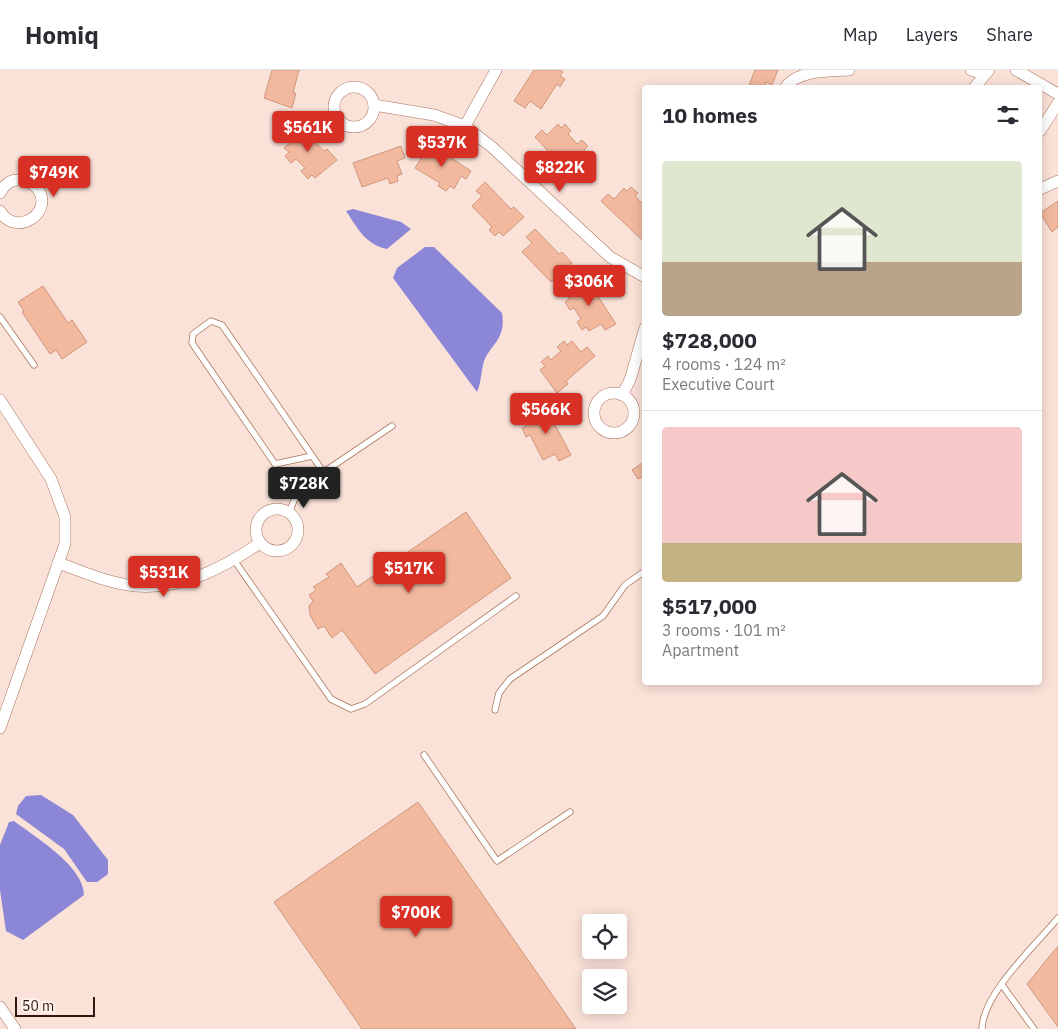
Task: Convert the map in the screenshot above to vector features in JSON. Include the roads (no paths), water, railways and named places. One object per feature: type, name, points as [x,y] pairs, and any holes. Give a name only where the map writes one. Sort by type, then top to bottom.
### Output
[{"type":"street","points":[[466,126],[496,70]]},
{"type":"street","points":[[788,85],[794,78],[810,72],[849,70]]},
{"type":"street","points":[[971,70],[987,72]]},
{"type":"street","points":[[1016,70],[1058,94]]},
{"type":"street","points":[[976,85],[987,72]]},
{"type":"street","points":[[1042,128],[1058,103]]},
{"type":"street","points":[[374,105],[434,115],[466,126],[493,148],[610,257],[642,275]]},
{"type":"street","points":[[0,193],[8,183],[21,180],[34,186],[41,198],[39,212],[29,222],[14,223],[0,213]]},
{"type":"street","points":[[1042,188],[1058,180]]},
{"type":"street","points":[[622,395],[630,380],[642,338]]},
{"type":"street","points":[[0,400],[52,479],[64,517],[65,544],[0,728]]},
{"type":"street","points":[[276,509],[289,513],[297,525],[296,539],[292,545],[286,550],[272,551],[260,543],[256,524],[264,514],[276,509]]},
{"type":"street","points":[[58,563],[135,586],[187,581],[234,560],[260,543]]},
{"type":"street","points":[[1,1012],[15,1029]]},
{"type":"lane","points":[[0,317],[34,365]]},
{"type":"lane","points":[[312,456],[275,464],[192,343],[193,334],[211,320],[222,325],[324,473]]},
{"type":"lane","points":[[289,513],[297,493],[392,426]]},
{"type":"lane","points":[[234,560],[331,699],[351,709],[365,704],[516,596]]},
{"type":"lane","points":[[495,710],[499,693],[510,679],[603,616],[626,585],[642,573]]},
{"type":"lane","points":[[424,755],[497,861],[570,812]]},
{"type":"lane","points":[[982,1029],[992,996],[1058,918]]},
{"type":"lane","points":[[1002,984],[1034,1029]]}]
